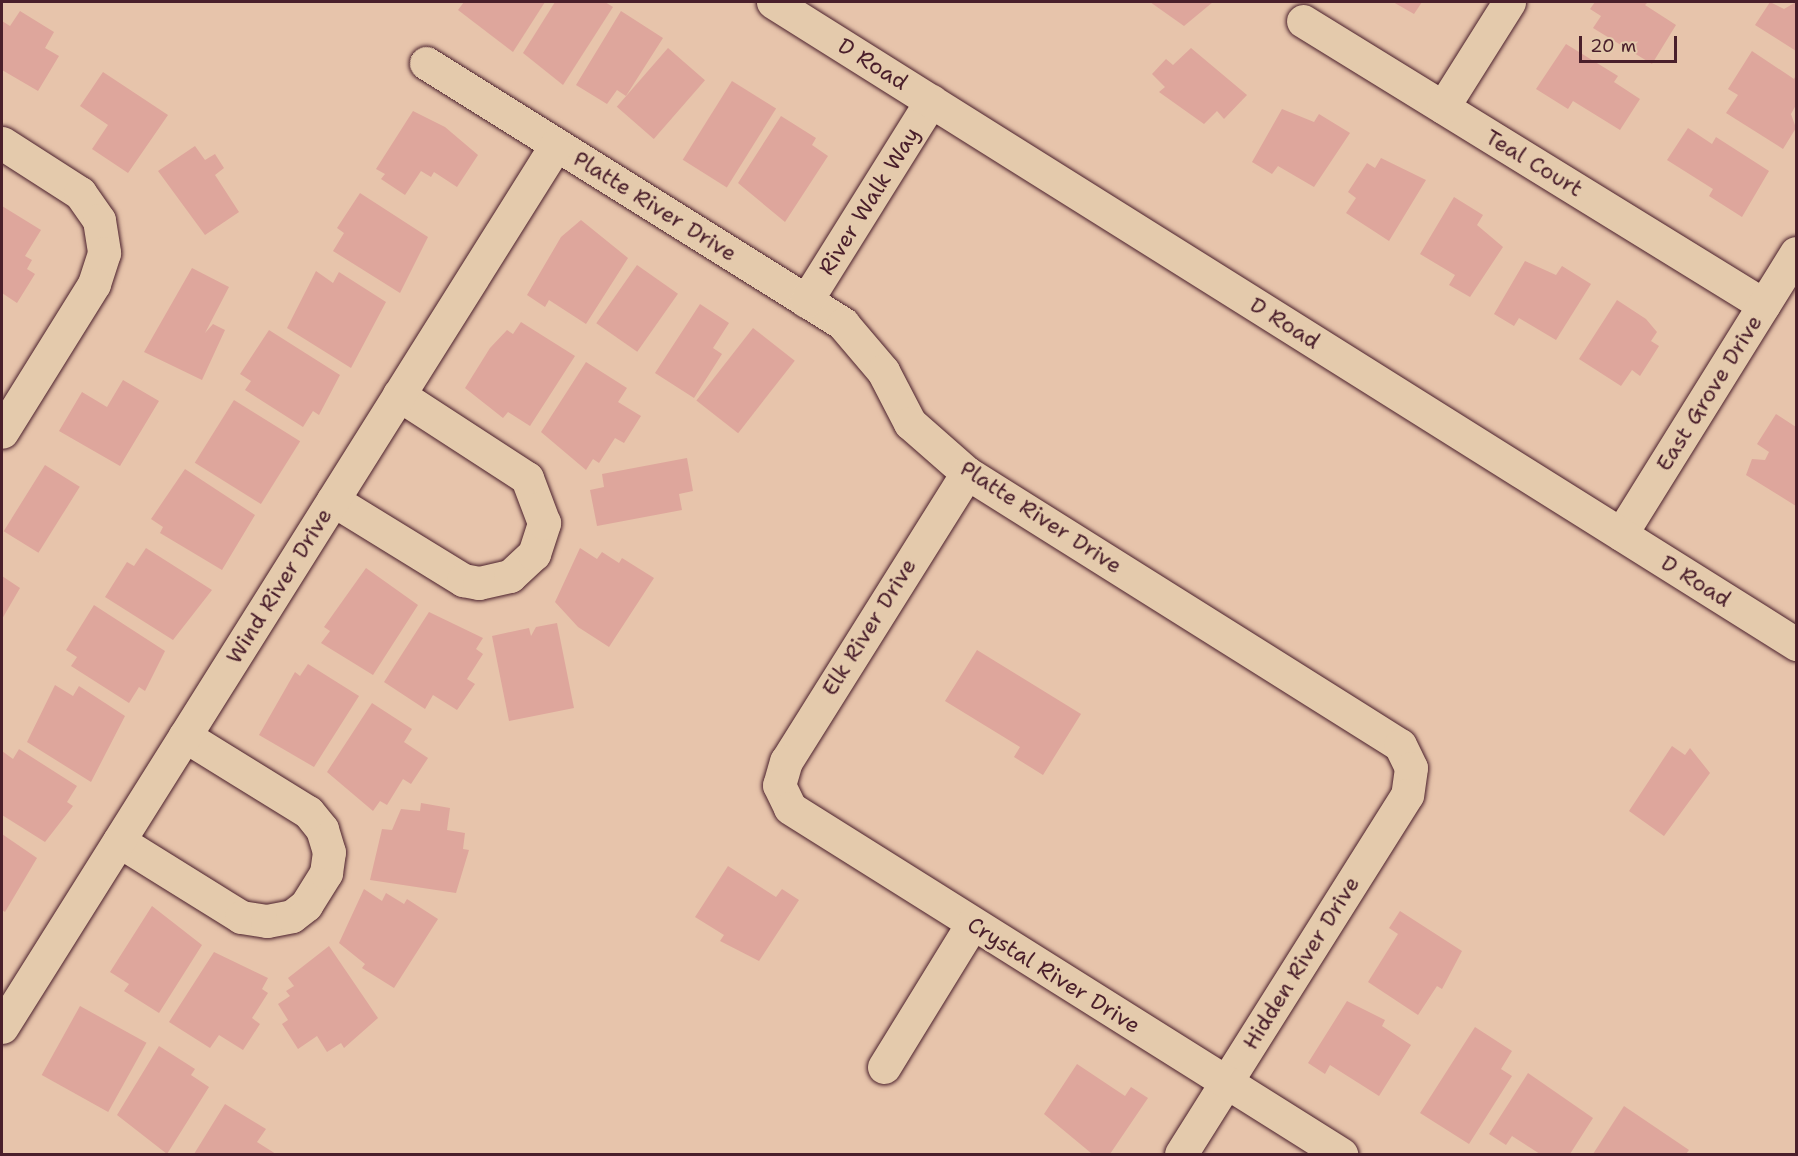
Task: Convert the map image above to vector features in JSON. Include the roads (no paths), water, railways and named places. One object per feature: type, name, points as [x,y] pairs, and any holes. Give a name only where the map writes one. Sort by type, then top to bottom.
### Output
[{"type":"street","name":"D Road","points":[[773,2],[1797,644]]},
{"type":"street","points":[[1443,107],[1509,2]]},
{"type":"street","name":"Teal Court","points":[[1303,21],[1764,305]]},
{"type":"street","name":"Platte River Drive","points":[[426,63],[843,324],[883,371],[910,423],[966,473],[1379,728],[1400,745],[1411,768]]},
{"type":"street","name":"River Walk Way","points":[[806,301],[931,101]]},
{"type":"street","points":[[2,143],[80,193],[99,220],[104,253],[94,284],[2,432]]},
{"type":"street","name":"Wind River Drive","points":[[2,1027],[556,145]]},
{"type":"street","name":"East Grove Drive","points":[[1621,534],[1797,253]]},
{"type":"street","points":[[333,500],[463,580],[479,583],[510,576],[534,554],[544,523],[527,478],[399,395]]},
{"type":"street","name":"Elk River Drive","points":[[779,785],[800,737],[966,473]]},
{"type":"street","points":[[119,841],[241,917],[267,921],[292,916],[306,905],[326,873],[329,852],[322,829],[308,812],[185,736]]},
{"type":"street","name":"Hidden River Drive","points":[[1181,1155],[1407,795],[1411,768]]},
{"type":"street","name":"Crystal River Drive","points":[[779,785],[790,808],[811,824],[1341,1155]]},
{"type":"street","points":[[884,1067],[972,924]]}]
